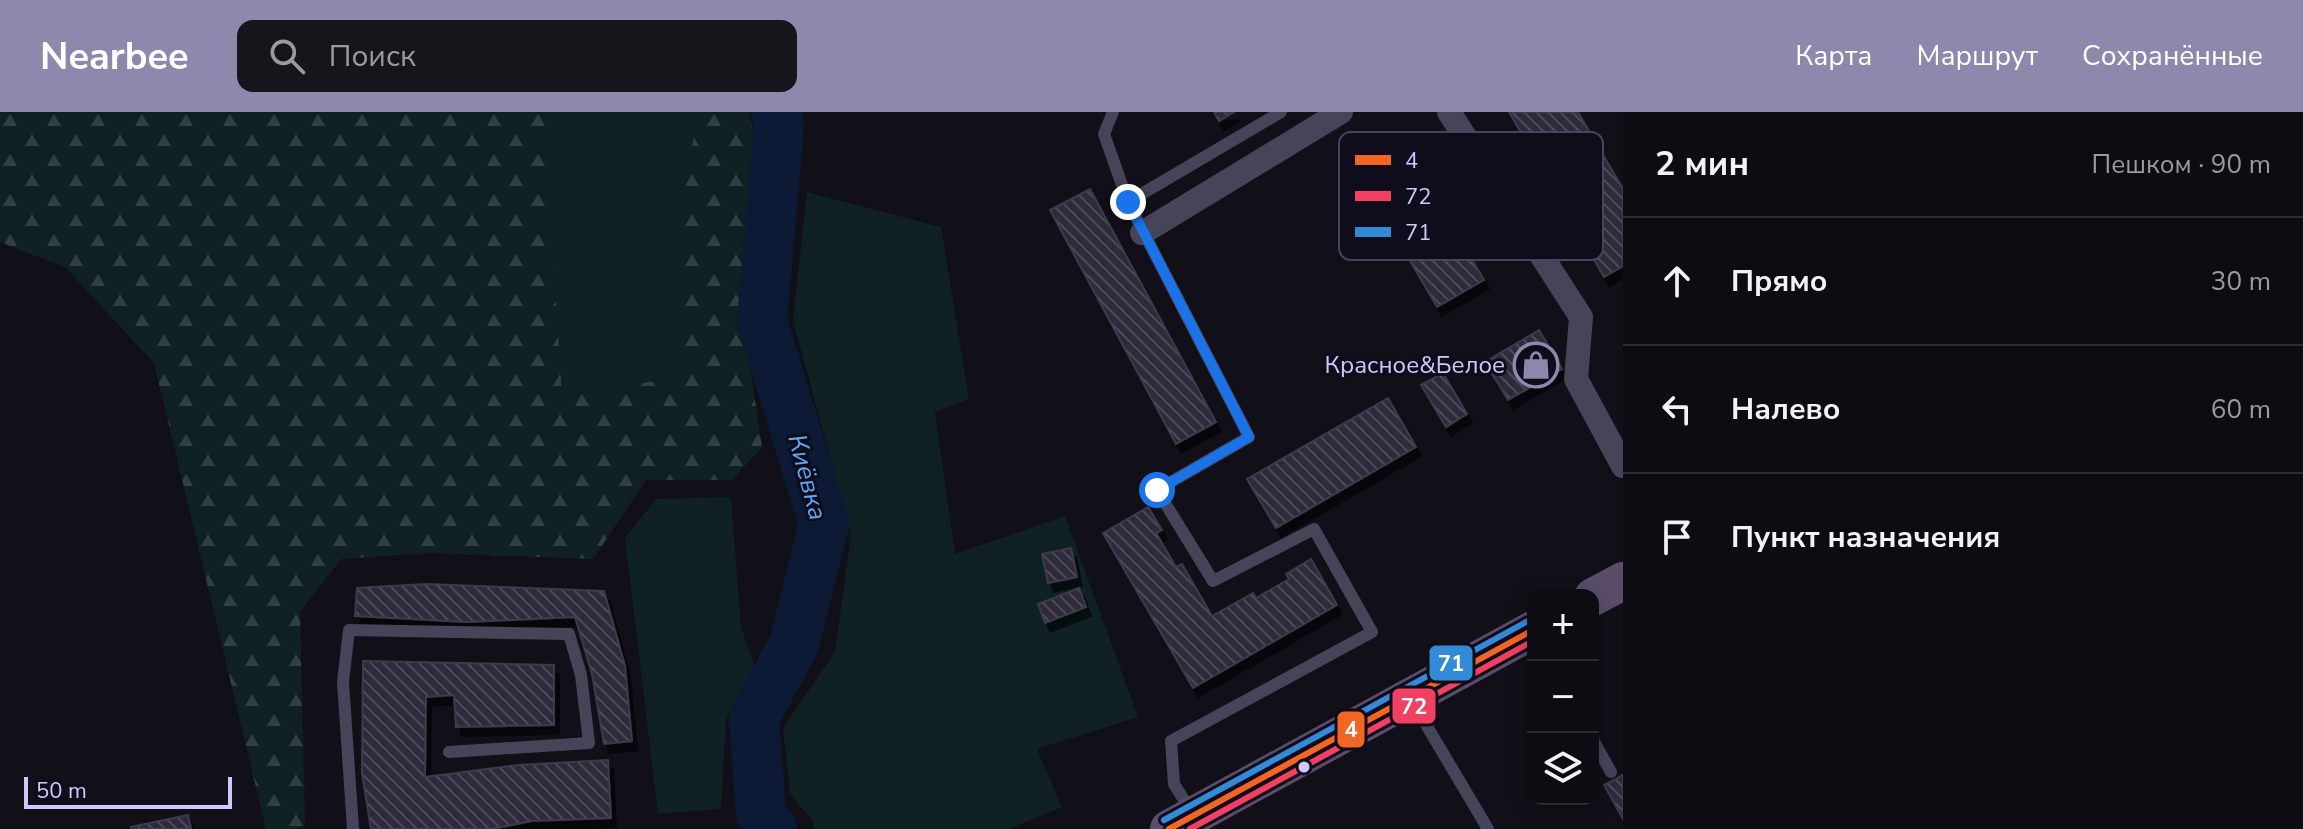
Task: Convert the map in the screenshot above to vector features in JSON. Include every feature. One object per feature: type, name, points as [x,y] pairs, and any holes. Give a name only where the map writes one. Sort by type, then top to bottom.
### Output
[{"type":"main road","points":[[1599,594],[1623,581]]},
{"type":"main road","points":[[1188,825],[1409,696],[1527,633]]},
{"type":"street","points":[[1142,233],[1341,112]]},
{"type":"street","points":[[1449,112],[1462,132]]},
{"type":"street","points":[[1544,260],[1581,317],[1576,379],[1623,466]]},
{"type":"lane","points":[[1113,112],[1104,134],[1128,202],[1249,437],[1157,490],[1213,581],[1314,529],[1372,632],[1171,741],[1174,784],[1188,825]]},
{"type":"lane","points":[[1128,202],[1281,112]]},
{"type":"lane","points":[[353,829],[343,682],[349,630],[569,634],[581,675],[589,743],[449,752]]},
{"type":"lane","points":[[1409,696],[1486,828]]},
{"type":"lane","points":[[1599,751],[1611,772]]},
{"type":"green space","points":[[0,112],[749,112],[755,137],[741,305],[762,447],[732,480],[646,480],[593,559],[429,553],[341,559],[300,612],[305,825],[297,829],[266,829],[154,363],[65,267],[0,242]]},
{"type":"green space","points":[[554,112],[698,112],[678,230],[678,377],[562,397],[549,185]]},
{"type":"green space","points":[[807,192],[941,227],[969,399],[935,412],[955,554],[1065,516],[1138,717],[1037,749],[1062,807],[1009,829],[814,829],[812,820],[790,794],[783,728],[835,652],[851,535],[793,320]]},
{"type":"green space","points":[[731,497],[741,627],[754,664],[726,720],[721,809],[658,814],[625,538],[656,499]]},
{"type":"building","points":[[1214,112],[1234,112],[1219,121]]},
{"type":"building","points":[[1509,112],[1578,112],[1590,132],[1521,132]]},
{"type":"building","points":[[1603,155],[1623,189],[1623,266],[1604,277],[1594,260],[1603,260]]},
{"type":"building","points":[[1090,189],[1216,422],[1176,444],[1050,210]]},
{"type":"building","points":[[1410,260],[1472,260],[1484,280],[1437,307]]},
{"type":"building","points":[[1539,330],[1562,369],[1508,400],[1485,362]]},
{"type":"building","points":[[1443,373],[1467,414],[1446,427],[1421,385]]},
{"type":"building","points":[[1388,398],[1416,447],[1276,528],[1247,479]]},
{"type":"building","points":[[1148,507],[1162,530],[1156,533],[1176,567],[1182,564],[1212,616],[1253,593],[1256,598],[1289,579],[1286,574],[1311,559],[1337,605],[1193,688],[1103,533]]},
{"type":"building","points":[[1071,548],[1077,577],[1048,583],[1042,554]]},
{"type":"building","points":[[426,584],[604,591],[625,666],[632,741],[604,744],[592,674],[575,617],[467,622],[355,616],[357,588]]},
{"type":"building","points":[[1079,588],[1086,607],[1045,623],[1038,604]]},
{"type":"building","points":[[363,661],[554,665],[554,725],[456,727],[454,695],[426,697],[425,777],[518,765],[608,760],[611,818],[532,821],[492,829],[371,829],[362,774]]},
{"type":"building","points":[[1623,775],[1623,819],[1604,785]]},
{"type":"building","points":[[188,815],[191,829],[131,827]]},
{"type":"waterway","name":"Киёвка","points":[[772,829],[761,814],[754,718],[794,644],[824,524],[762,321],[779,125],[776,112]]},
{"type":"transit line","name":"71","points":[[1164,820],[1527,622]]},
{"type":"transit line","name":"4","points":[[1169,829],[1527,633]]},
{"type":"transit line","name":"72","points":[[1190,829],[1527,644]]},
{"type":"place","name":"Красное&Белое","points":[[1536,365]]},
{"type":"route","points":[[1128,202],[1249,437],[1157,490]]}]
